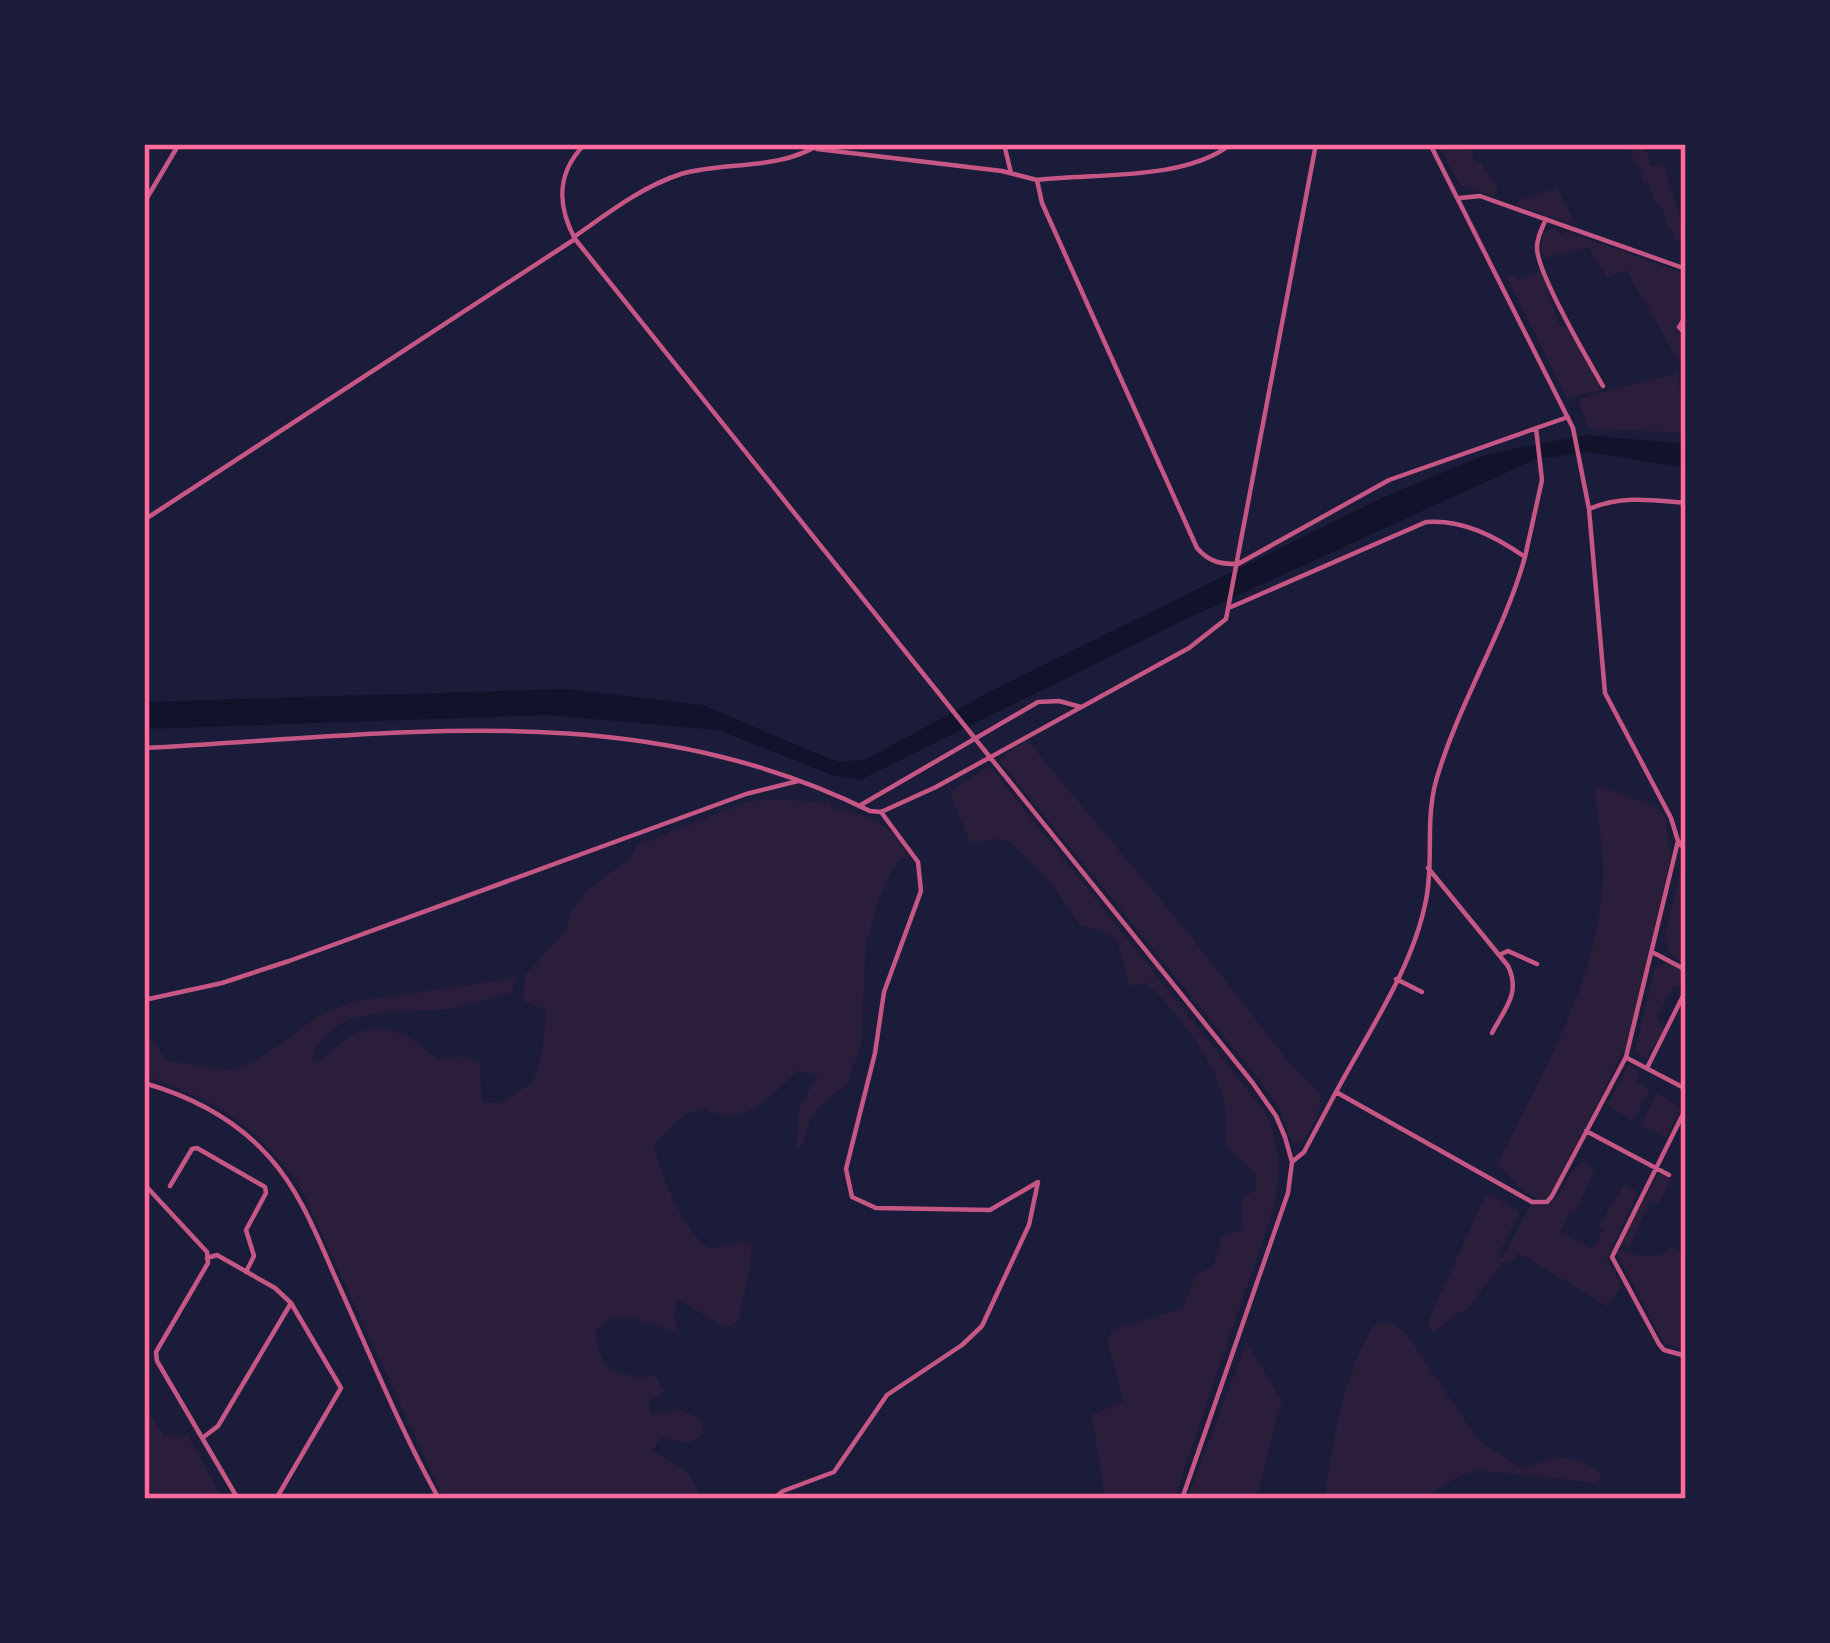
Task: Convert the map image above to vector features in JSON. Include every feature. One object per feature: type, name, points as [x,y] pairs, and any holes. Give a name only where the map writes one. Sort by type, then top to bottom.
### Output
[{"type":"street","points":[[144,203],[179,144]]},
{"type":"street","points":[[585,144],[570,163],[562,189],[564,218],[574,238],[1276,1116],[1292,1162],[1282,1218],[1182,1499]]},
{"type":"street","points":[[841,144],[849,153]]},
{"type":"street","points":[[1004,144],[1011,173]]},
{"type":"street","points":[[144,520],[638,194],[681,174],[782,159],[817,146],[1037,180],[1206,161],[1232,144]]},
{"type":"street","points":[[880,812],[936,787],[1081,707],[1211,634],[1226,619],[1316,144]]},
{"type":"street","points":[[1430,144],[1573,428],[1589,509],[1605,693],[1686,851]]},
{"type":"street","points":[[1037,180],[1042,203],[1197,548],[1218,563],[1237,568],[1389,480],[1568,417]]},
{"type":"street","points":[[1460,198],[1480,196],[1686,269]]},
{"type":"street","points":[[1546,219],[1537,243],[1538,258],[1603,386]]},
{"type":"street","points":[[1686,316],[1679,326],[1686,334]]},
{"type":"street","points":[[1292,1162],[1304,1153],[1396,979],[1420,922],[1437,779],[1525,557],[1539,506],[1536,428]]},
{"type":"street","points":[[1589,509],[1638,498],[1686,503]]},
{"type":"street","points":[[1231,604],[1426,522],[1456,523],[1525,557]]},
{"type":"street","points":[[860,806],[1038,702],[1081,707]]},
{"type":"street","points":[[144,748],[539,729],[697,748],[800,780],[880,812],[918,862],[921,890],[884,992],[875,1053],[846,1169],[852,1197],[876,1208],[990,1210],[1038,1182],[1037,1203],[989,1314],[974,1336],[887,1395],[834,1472],[773,1499]]},
{"type":"street","points":[[144,1000],[222,983],[290,961],[746,794],[800,780]]},
{"type":"street","points":[[1336,1092],[1540,1203],[1552,1196],[1626,1058],[1678,841]]},
{"type":"street","points":[[1428,868],[1499,955],[1516,985],[1492,1033]]},
{"type":"street","points":[[1499,955],[1508,951],[1538,964]]},
{"type":"street","points":[[1654,953],[1686,970]]},
{"type":"street","points":[[1396,979],[1423,992]]},
{"type":"street","points":[[1646,1069],[1686,990]]},
{"type":"street","points":[[1626,1058],[1686,1089]]},
{"type":"street","points":[[144,1083],[191,1099],[230,1122],[288,1181],[439,1499]]},
{"type":"street","points":[[1686,1108],[1612,1257],[1659,1344],[1664,1350],[1686,1355]]},
{"type":"street","points":[[1586,1131],[1669,1175]]},
{"type":"street","points":[[170,1186],[191,1149],[197,1148],[265,1187],[246,1230],[254,1256],[246,1271]]},
{"type":"street","points":[[144,1184],[207,1252],[208,1258],[156,1352],[157,1361],[238,1499]]},
{"type":"street","points":[[208,1258],[217,1255],[288,1297],[341,1388],[276,1499]]},
{"type":"street","points":[[203,1437],[218,1426],[291,1303]]},
{"type":"shaded area","points":[[1437,144],[1469,144],[1475,162],[1481,163],[1498,188],[1496,193],[1492,196],[1460,185]]},
{"type":"shaded area","points":[[1628,144],[1644,144],[1651,167],[1664,163],[1686,239],[1676,242]]},
{"type":"shaded area","points":[[1557,188],[1576,225],[1516,205],[1518,201]]},
{"type":"shaded area","points":[[1555,228],[1562,235],[1565,231],[1686,274],[1686,312],[1676,324],[1686,337],[1686,400],[1683,369],[1626,270],[1607,278],[1588,247],[1544,258],[1540,247],[1545,231]]},
{"type":"shaded area","points":[[1541,271],[1559,325],[1568,328],[1603,390],[1567,398],[1507,278],[1515,275],[1518,280]]},
{"type":"shaded area","points":[[1678,373],[1684,432],[1589,429],[1578,399]]},
{"type":"shaded area","points":[[1585,435],[1686,444],[1686,468],[1590,452],[1536,459],[1188,618],[860,780],[832,775],[718,730],[547,715],[144,729],[144,702],[566,689],[703,705],[840,762],[867,759],[995,689],[1384,497],[1488,454]]},
{"type":"shaded area","points":[[1027,740],[1292,1066],[1320,1094],[1315,1120],[1301,1143],[1292,1143],[1280,1110],[1257,1077],[999,760]]},
{"type":"shaded area","points":[[987,767],[1264,1111],[1274,1136],[1278,1173],[1272,1213],[1174,1499],[1105,1499],[1092,1415],[1124,1401],[1107,1342],[1112,1330],[1183,1308],[1195,1275],[1213,1267],[1221,1237],[1241,1230],[1242,1199],[1256,1189],[1255,1173],[1226,1146],[1225,1108],[1208,1061],[1155,991],[1145,983],[1129,986],[1117,940],[1080,925],[1049,880],[1011,843],[999,839],[970,843],[950,792]]},
{"type":"shaded area","points":[[1594,788],[1656,807],[1665,818],[1671,855],[1629,1041],[1551,1194],[1541,1200],[1524,1192],[1497,1164],[1565,1026],[1590,955],[1603,880]]},
{"type":"shaded area","points":[[749,801],[831,803],[831,808],[874,820],[893,834],[906,854],[893,868],[879,899],[866,943],[861,1045],[846,1086],[818,1110],[804,1144],[796,1149],[799,1108],[817,1076],[799,1070],[756,1107],[732,1115],[704,1108],[676,1122],[654,1145],[675,1203],[701,1241],[711,1249],[736,1242],[751,1244],[738,1322],[726,1328],[679,1300],[674,1312],[678,1333],[630,1317],[610,1317],[596,1331],[607,1368],[637,1378],[655,1376],[665,1391],[649,1402],[650,1414],[681,1410],[699,1418],[704,1433],[689,1443],[661,1438],[652,1451],[689,1475],[700,1499],[444,1499],[300,1186],[267,1146],[232,1117],[144,1076],[144,1028],[167,1061],[228,1070],[258,1060],[317,1017],[352,1002],[515,978],[512,992],[471,1004],[348,1021],[320,1043],[312,1062],[323,1060],[366,1030],[394,1031],[437,1060],[459,1057],[480,1063],[482,1103],[501,1103],[533,1082],[543,1047],[546,1011],[523,1001],[525,975],[565,932],[587,890],[628,860],[638,845]]},
{"type":"shaded area","points":[[1684,854],[1686,965],[1670,953],[1664,938]]},
{"type":"shaded area","points":[[1665,962],[1686,973],[1686,987],[1673,986],[1657,1017],[1664,1029],[1646,1059],[1635,1050],[1655,968]]},
{"type":"shaded area","points":[[1629,1065],[1640,1072],[1637,1082],[1650,1089],[1633,1121],[1607,1105]]},
{"type":"shaded area","points":[[1657,1093],[1681,1108],[1666,1137],[1640,1125]]},
{"type":"shaded area","points":[[1582,1162],[1595,1169],[1575,1213],[1570,1211],[1560,1232],[1593,1249],[1604,1229],[1599,1226],[1624,1184],[1638,1192],[1607,1258],[1621,1286],[1608,1307],[1519,1253],[1510,1263],[1502,1262],[1467,1311],[1457,1313],[1434,1333],[1428,1327],[1430,1317],[1485,1196],[1492,1195],[1520,1212],[1498,1255],[1502,1257],[1531,1205],[1542,1206],[1556,1198]]},
{"type":"shaded area","points":[[1658,1174],[1672,1178],[1658,1204],[1650,1201],[1629,1248],[1621,1243]]},
{"type":"shaded area","points":[[1672,1247],[1686,1254],[1686,1351],[1663,1342],[1617,1254],[1618,1249],[1653,1256]]},
{"type":"shaded area","points":[[1385,1322],[1408,1336],[1478,1440],[1523,1469],[1555,1459],[1580,1462],[1601,1473],[1597,1483],[1478,1470],[1423,1499],[1324,1499],[1347,1386],[1375,1324]]},
{"type":"shaded area","points":[[1247,1342],[1282,1401],[1256,1499],[1187,1499]]},
{"type":"shaded area","points":[[144,1403],[164,1436],[188,1435],[222,1499],[144,1499]]}]
